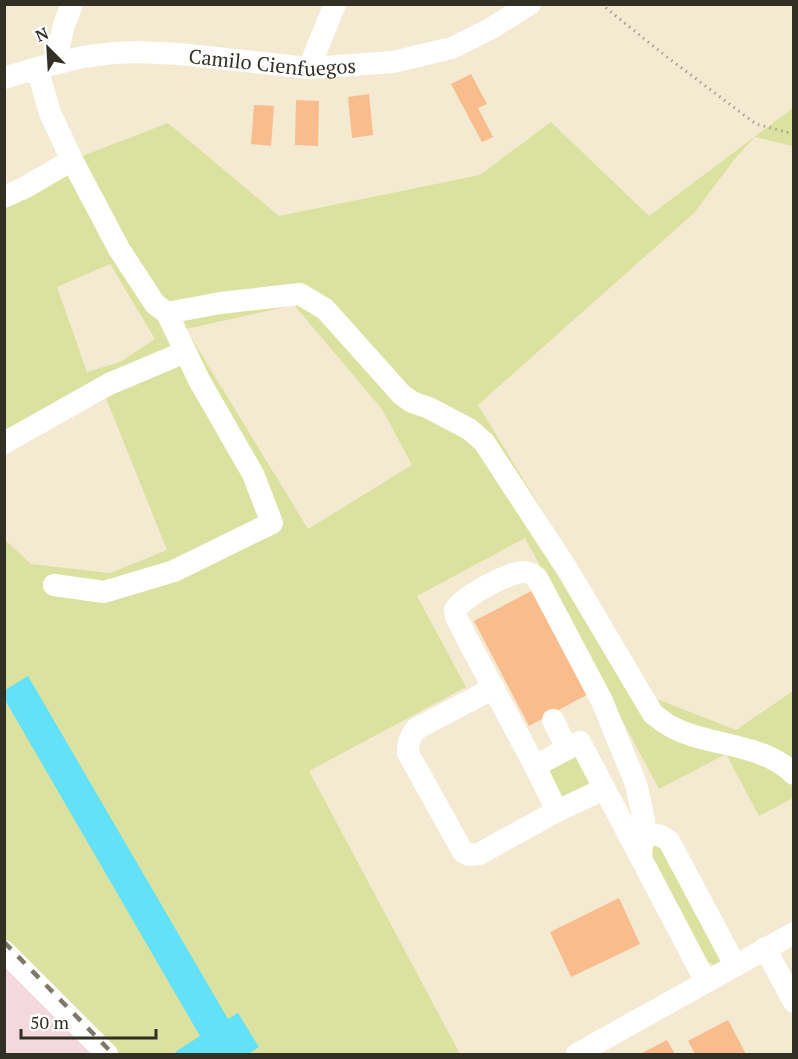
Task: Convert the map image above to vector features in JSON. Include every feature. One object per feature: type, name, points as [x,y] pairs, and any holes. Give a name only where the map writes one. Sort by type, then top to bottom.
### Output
[{"type":"street","points":[[54,585],[104,592],[174,571],[272,523],[253,474],[199,380],[167,313],[155,304],[119,249],[50,113],[46,65],[72,4]]},
{"type":"street","points":[[309,68],[335,4]]},
{"type":"street","name":"Camilo Cienfuegos","points":[[4,78],[46,65],[113,53],[180,54],[309,68],[393,62],[452,48],[490,29],[530,4]]},
{"type":"street","points":[[4,196],[26,187],[72,160]]},
{"type":"street","points":[[167,313],[220,303],[300,294],[325,309],[402,395],[470,429],[484,442],[567,569],[653,714],[671,727],[688,734],[775,760],[794,774]]},
{"type":"street","points":[[4,443],[109,384],[185,352]]},
{"type":"street","points":[[557,811],[456,616],[455,610],[459,604],[490,584],[524,572],[537,578],[602,701],[636,784],[644,820],[640,857]]},
{"type":"street","points":[[494,688],[416,729],[408,744],[408,753],[463,852],[469,855],[479,854],[557,811],[604,789]]},
{"type":"street","points":[[553,720],[567,749]]},
{"type":"street","points":[[535,766],[580,742],[706,982]]},
{"type":"street","points":[[643,832],[661,836],[669,841],[735,965]]},
{"type":"street","points":[[577,1054],[794,933]]},
{"type":"street","points":[[765,948],[794,1002]]},
{"type":"street","points":[[4,951],[107,1054]]},
{"type":"path","points":[[600,4],[756,124],[794,134]]},
{"type":"shaded area","points":[[5,942],[113,1054],[5,1054]]},
{"type":"green space","points":[[793,108],[793,146],[755,137],[737,156],[694,213],[478,405],[657,699],[736,730],[793,691],[793,798],[759,816],[726,754],[659,789],[525,538],[417,596],[466,687],[309,771],[460,1054],[113,1054],[5,943],[4,539],[31,564],[110,573],[167,550],[106,398],[5,453],[5,197],[72,160],[168,123],[279,216],[480,175],[551,122],[649,216]],"holes":[[[110,264],[155,339],[120,362],[87,372],[57,287]],[[294,305],[382,409],[412,465],[308,529],[186,329]]]},
{"type":"green space","points":[[578,756],[590,778],[588,785],[561,798],[548,768]]},
{"type":"green space","points":[[661,844],[725,957],[716,966],[704,959],[651,855],[651,848]]},
{"type":"water","points":[[28,676],[228,1019],[238,1013],[259,1047],[248,1054],[177,1054],[175,1052],[200,1036],[5,700],[5,690]]},
{"type":"building","points":[[471,74],[487,104],[478,108],[493,137],[482,142],[451,84]]},
{"type":"building","points":[[369,94],[373,135],[352,138],[348,97]]},
{"type":"building","points":[[296,100],[319,101],[318,146],[295,145]]},
{"type":"building","points":[[254,105],[274,106],[271,146],[251,144]]},
{"type":"building","points":[[537,588],[592,692],[529,726],[474,621]]},
{"type":"building","points":[[619,898],[640,944],[571,977],[550,932]]},
{"type":"building","points":[[728,1020],[746,1054],[695,1054],[688,1041]]},
{"type":"building","points":[[667,1040],[675,1054],[640,1054]]},
{"type":"railway","points":[[4,942],[113,1054]]}]
